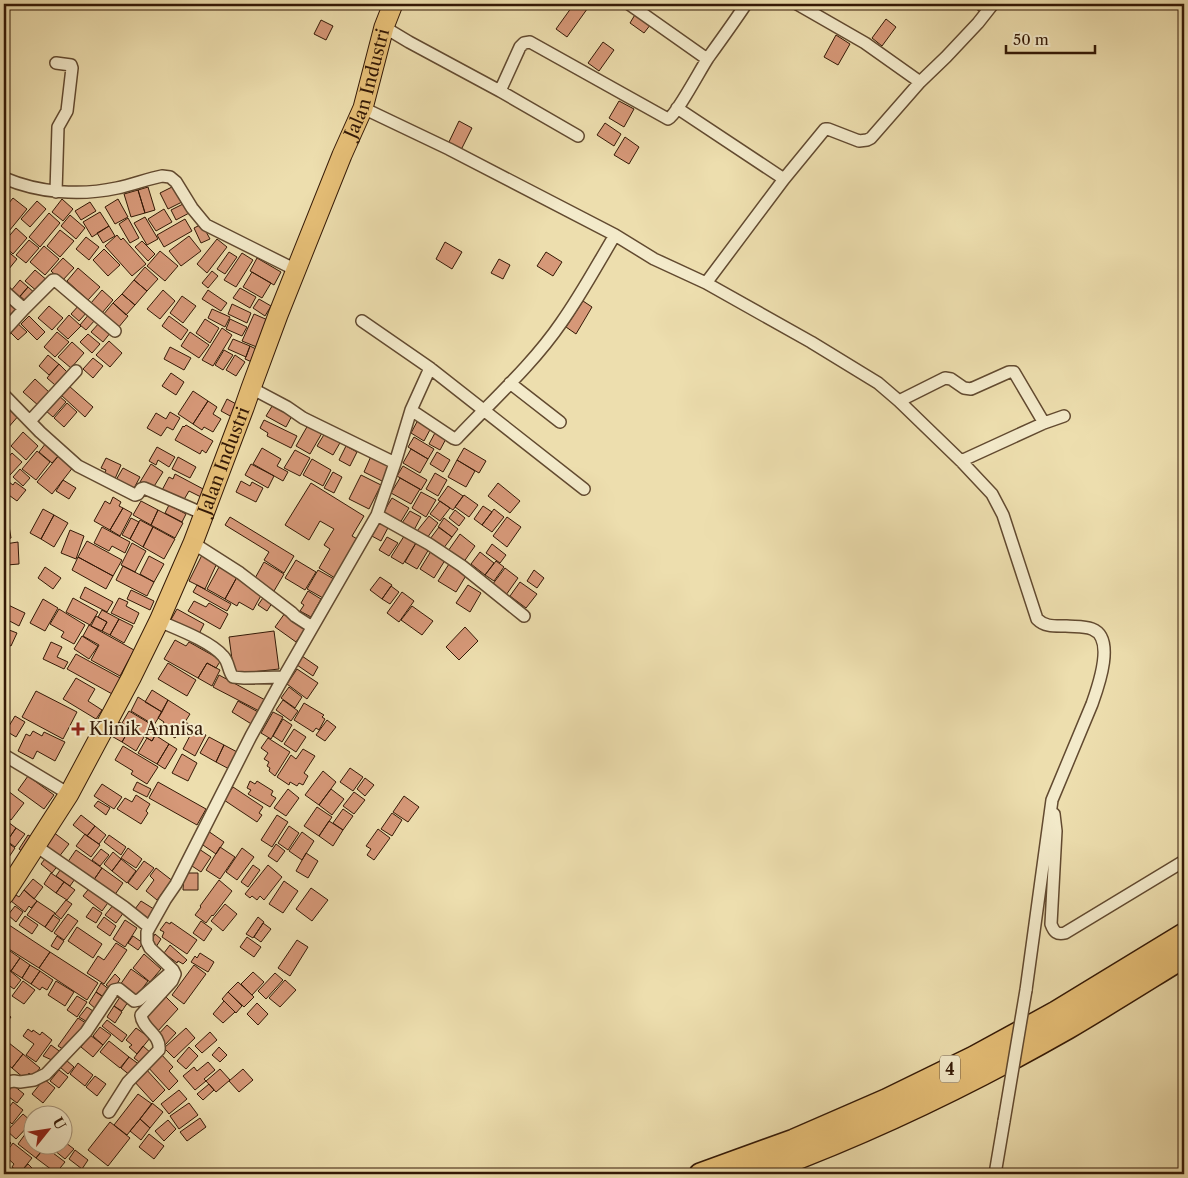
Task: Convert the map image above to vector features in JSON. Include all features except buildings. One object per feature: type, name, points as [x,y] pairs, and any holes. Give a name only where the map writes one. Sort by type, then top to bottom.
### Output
[{"type":"highway","name":"4","points":[[700,1174],[794,1140],[886,1100],[974,1058],[1056,1012],[1184,934]]},
{"type":"highway","name":"4","points":[[756,1174],[801,1158],[896,1117],[985,1073],[1067,1028],[1184,957]]},
{"type":"main road","name":"Jalan Industri","points":[[4,895],[69,794],[114,711],[159,621],[193,543],[296,270],[363,108],[384,27],[393,4]]},
{"type":"street","points":[[629,4],[708,59]]},
{"type":"street","points":[[500,91],[520,46],[530,42],[668,119],[678,108],[708,59],[746,4]]},
{"type":"street","points":[[796,4],[865,43],[920,82]]},
{"type":"street","points":[[706,283],[784,178],[824,129],[858,141],[871,138],[920,82],[946,57],[994,4]]},
{"type":"street","points":[[384,27],[578,136]]},
{"type":"street","points":[[56,63],[72,67],[67,111],[58,127],[56,192]]},
{"type":"street","points":[[363,108],[448,149],[614,235],[654,260],[706,283],[811,342],[878,383],[961,461],[992,494],[1003,514],[1037,619],[1042,624],[1049,626],[1092,628],[1098,632],[1105,652],[1098,687],[1052,800],[1026,990],[995,1174]]},
{"type":"street","points":[[678,108],[784,178]]},
{"type":"street","points":[[4,178],[18,184],[56,192],[73,192],[108,190],[162,176],[170,177],[176,182],[192,208],[206,225],[296,270]]},
{"type":"street","points":[[411,410],[454,439],[458,437],[526,366],[560,324],[586,285],[614,235]]},
{"type":"street","points":[[4,331],[53,280],[56,280],[115,331]]},
{"type":"street","points":[[4,291],[24,309]]},
{"type":"street","points":[[362,321],[430,368],[584,489]]},
{"type":"street","points":[[109,1112],[128,1082],[158,1050],[158,1041],[143,1022],[141,1015],[172,981],[175,974],[150,948],[147,942],[149,927],[176,884],[283,677],[377,515],[411,410],[430,368]]},
{"type":"street","points":[[30,421],[76,370]]},
{"type":"street","points":[[899,401],[945,378],[951,379],[964,388],[971,389],[1012,371],[1044,423]]},
{"type":"street","points":[[510,383],[560,422]]},
{"type":"street","points":[[250,388],[287,407],[303,418],[395,464]]},
{"type":"street","points":[[4,395],[78,466],[135,495],[144,488],[204,514]]},
{"type":"street","points":[[961,461],[1044,423],[1064,416]]},
{"type":"street","points":[[377,515],[430,544],[462,566],[524,616]]},
{"type":"street","points":[[193,543],[240,573],[312,627]]},
{"type":"street","points":[[159,621],[204,642],[219,652],[226,659],[233,677],[283,677]]},
{"type":"street","points":[[4,755],[69,794]]},
{"type":"street","points":[[1052,800],[1056,831],[1051,924],[1056,933],[1065,933],[1184,861]]},
{"type":"street","points":[[36,846],[124,907],[149,927]]},
{"type":"street","points":[[4,1086],[8,1082],[34,1080],[46,1074],[86,1032],[114,990],[119,989],[134,1001],[139,1000],[172,970]]},
{"type":"place","name":"Klinik Annisa","points":[[78,729]]}]
